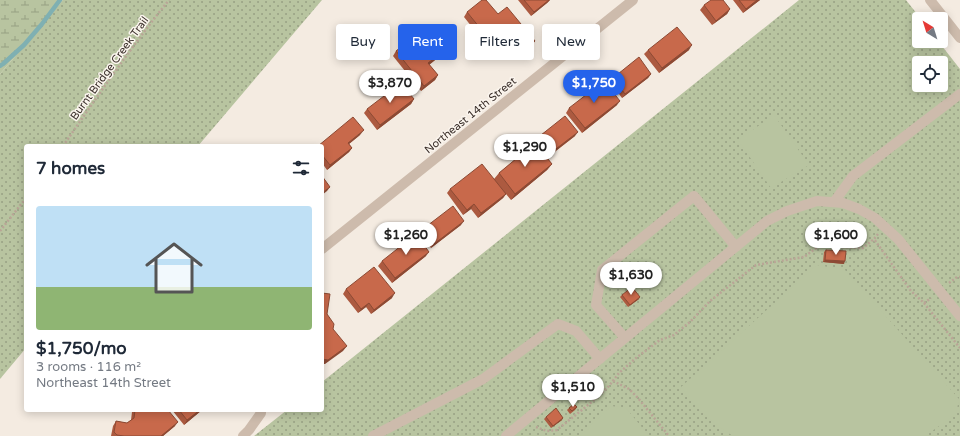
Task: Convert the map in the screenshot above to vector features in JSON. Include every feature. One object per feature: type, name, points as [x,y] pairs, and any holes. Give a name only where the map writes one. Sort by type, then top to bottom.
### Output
[{"type":"street","name":"Northeast 14th Street","points":[[324,247],[633,0]]},
{"type":"street","points":[[930,0],[958,32]]},
{"type":"street","points":[[834,202],[853,176],[960,94]]},
{"type":"street","points":[[625,338],[596,305],[602,270],[694,196],[736,247]]},
{"type":"street","points":[[506,436],[767,221],[787,211],[817,201],[843,203],[859,209],[875,218],[898,239],[960,316]]},
{"type":"street","points":[[373,436],[483,379],[558,324],[576,331],[600,359]]},
{"type":"street","points":[[243,436],[261,412]]},
{"type":"path","name":"Burnt Bridge Creek Trail","points":[[64,144],[117,69],[169,0]]},
{"type":"path","points":[[0,230],[24,200]]},
{"type":"path","points":[[534,426],[547,431],[557,430],[593,401],[609,386],[619,373],[636,358],[660,340],[674,335],[691,321],[710,300],[756,265],[804,257],[819,246],[863,248],[874,239]]},
{"type":"path","points":[[924,303],[960,348]]},
{"type":"path","points":[[613,381],[629,389],[669,436]]},
{"type":"green space","points":[[0,0],[63,0],[0,74]]},
{"type":"green space","points":[[63,0],[322,0],[200,144],[24,144],[24,350],[0,379],[0,74]]},
{"type":"green space","points":[[799,0],[906,0],[915,12],[912,12],[912,48],[944,48],[960,69],[960,436],[254,436],[284,412],[324,412],[324,380]]},
{"type":"green space","points":[[774,115],[809,165],[771,188],[738,140]]},
{"type":"green space","points":[[817,265],[845,270],[959,399],[956,414],[925,436],[733,436],[718,426],[698,408],[681,387]]},
{"type":"green space","points":[[611,406],[626,408],[649,436],[580,436]]},
{"type":"building","points":[[482,0],[486,0],[498,14],[507,7],[521,24],[477,24],[467,12]]},
{"type":"building","points":[[524,0],[549,0],[534,12]]},
{"type":"building","points":[[711,0],[723,0],[730,9],[716,21],[704,5]]},
{"type":"building","points":[[739,0],[757,0],[746,9]]},
{"type":"building","points":[[677,27],[692,45],[662,68],[648,50]]},
{"type":"building","points":[[639,57],[651,74],[625,94],[613,78]]},
{"type":"building","points":[[403,60],[432,60],[428,63],[438,75],[424,86]]},
{"type":"building","points":[[604,81],[620,101],[585,128],[569,108]]},
{"type":"building","points":[[401,83],[414,99],[380,125],[367,109]]},
{"type":"building","points":[[565,116],[578,132],[548,155],[536,139]]},
{"type":"building","points":[[353,117],[364,130],[348,143],[352,148],[330,165],[324,158],[324,144],[320,144]]},
{"type":"building","points":[[535,143],[552,164],[515,194],[499,173]]},
{"type":"building","points":[[482,164],[506,194],[481,213],[474,204],[467,210],[450,189]]},
{"type":"building","points":[[324,179],[330,187],[324,192]]},
{"type":"building","points":[[453,206],[464,221],[434,244],[423,229]]},
{"type":"building","points":[[416,234],[429,252],[395,278],[382,261]]},
{"type":"building","points":[[826,250],[846,251],[845,261],[825,260]]},
{"type":"building","points":[[374,267],[395,293],[374,310],[369,303],[361,309],[346,289]]},
{"type":"building","points":[[632,287],[640,297],[630,305],[622,295]]},
{"type":"building","points":[[324,293],[330,294],[327,314],[334,324],[333,329],[347,346],[328,360],[324,359]]},
{"type":"building","points":[[574,404],[577,407],[572,411],[569,408]]},
{"type":"building","points":[[556,408],[563,418],[553,426],[546,417]]},
{"type":"building","points":[[135,412],[170,412],[178,422],[161,436],[124,436],[117,435],[114,432],[116,421],[127,423],[134,418]]},
{"type":"building","points":[[181,412],[197,412],[187,420]]},
{"type":"waterway","points":[[0,66],[24,45],[60,0]]}]
